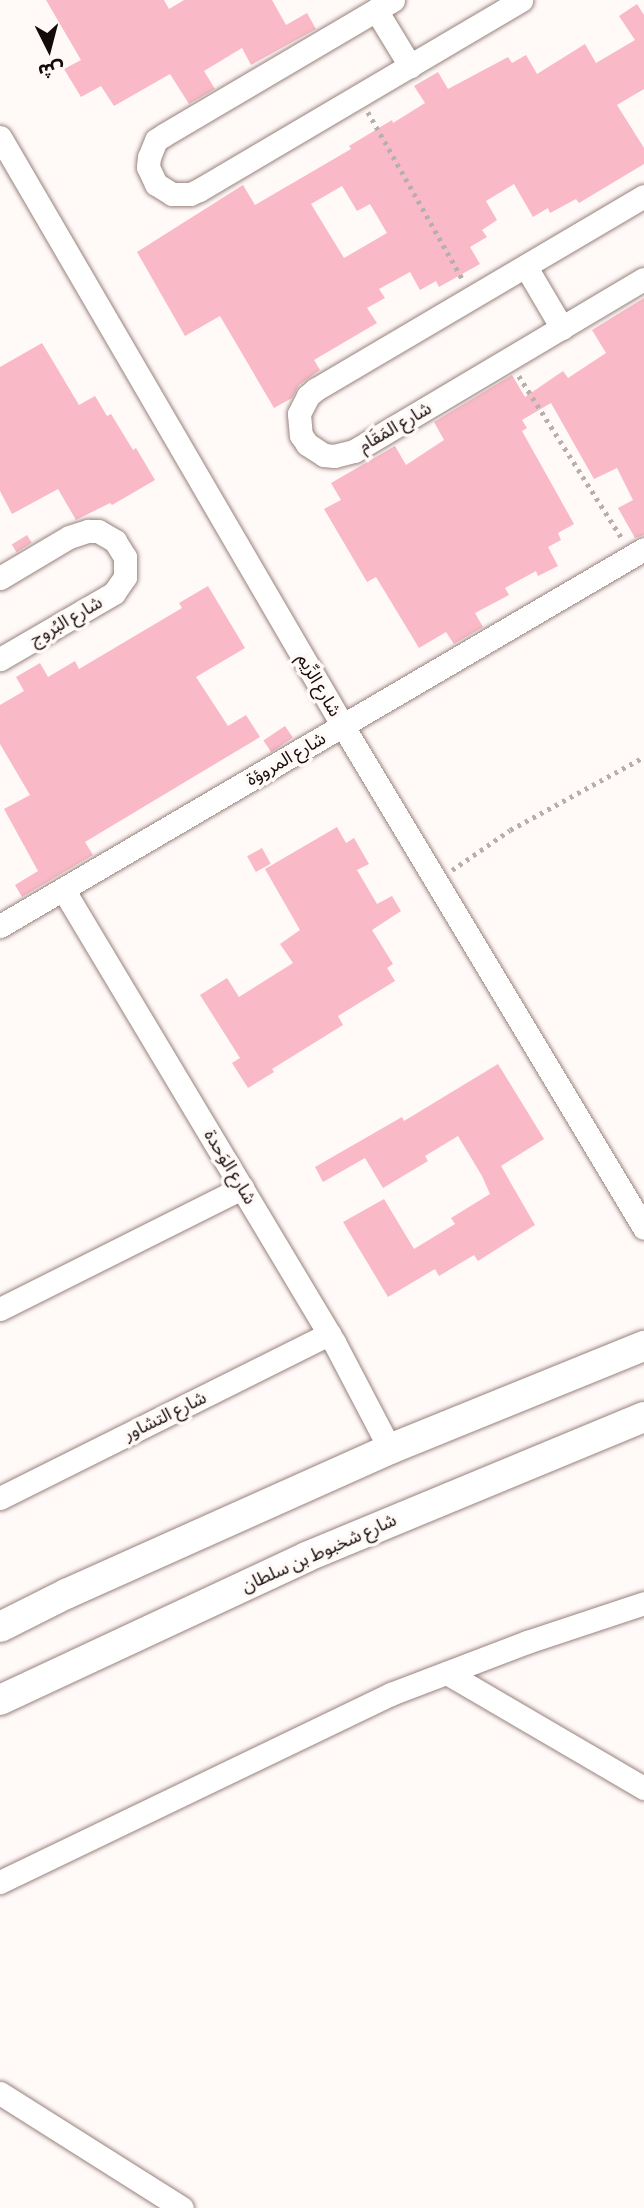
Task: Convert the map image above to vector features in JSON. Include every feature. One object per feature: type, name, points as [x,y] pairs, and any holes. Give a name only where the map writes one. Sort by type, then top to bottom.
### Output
[{"type":"main road","points":[[0,1627],[66,1594],[390,1449],[644,1346]]},
{"type":"main road","points":[[606,1431],[644,1402]]},
{"type":"main road","name":"شارع شخبوط بن سلطان","points":[[0,1700],[306,1557],[644,1417]]},
{"type":"street","points":[[410,66],[384,5],[164,135],[151,148],[148,167],[151,176],[156,184],[172,194],[190,194],[359,96],[410,66],[521,0]]},
{"type":"street","name":"شارع الرِّيم","points":[[0,137],[343,726],[644,1228]]},
{"type":"street","name":"شارع المَقَام","points":[[644,196],[308,396],[299,414],[301,435],[307,443],[324,454],[345,455],[644,279]]},
{"type":"street","points":[[526,267],[562,328]]},
{"type":"street","name":"شارع البُروج","points":[[0,578],[69,537],[88,531],[107,535],[115,541],[125,558],[125,577],[114,593],[0,660]]},
{"type":"street","name":"شارع المروؤة","points":[[0,926],[639,552]]},
{"type":"street","name":"شارع الوَحدة","points":[[63,889],[329,1334],[390,1449]]},
{"type":"street","points":[[0,1309],[242,1188]]},
{"type":"street","name":"شارع التشاور","points":[[0,1498],[329,1334]]},
{"type":"street","points":[[610,1359],[644,1335]]},
{"type":"street","points":[[0,1882],[391,1694],[644,1603]]},
{"type":"street","points":[[447,1673],[644,1788]]},
{"type":"street","points":[[0,2092],[182,2208]]},
{"type":"path","points":[[359,96],[472,298]]},
{"type":"path","points":[[509,360],[639,552]]},
{"type":"path","points":[[435,881],[510,830],[644,757]]},
{"type":"building","points":[[46,0],[164,0],[169,9],[184,0],[272,0],[286,25],[307,13],[316,29],[251,65],[242,48],[204,71],[215,89],[189,104],[170,74],[114,106],[101,86],[81,97],[64,69],[81,60]]},
{"type":"building","points":[[637,4],[644,15],[644,89],[617,105],[644,148],[644,164],[579,203],[576,199],[550,213],[548,208],[533,217],[514,184],[486,201],[497,220],[482,230],[487,237],[470,247],[480,264],[439,287],[436,281],[420,290],[410,272],[379,289],[385,298],[367,308],[377,323],[314,360],[320,370],[299,385],[292,398],[274,408],[220,316],[185,336],[137,252],[243,185],[255,205],[351,149],[349,146],[425,103],[414,86],[438,72],[448,89],[508,57],[512,63],[526,55],[537,74],[585,44],[596,63],[635,40],[619,16]],"holes":[[[342,186],[357,211],[370,204],[387,233],[344,258],[311,204]]]},
{"type":"building","points":[[644,298],[644,535],[635,538],[618,508],[633,500],[617,468],[594,479],[551,403],[522,420],[527,428],[522,431],[574,524],[558,533],[561,540],[548,547],[558,566],[538,576],[536,571],[505,588],[509,595],[475,613],[483,627],[454,644],[446,632],[419,648],[376,577],[367,582],[324,509],[341,500],[331,483],[395,446],[406,465],[444,440],[434,422],[512,375],[525,397],[563,371],[568,378],[606,353],[592,330]]},
{"type":"building","points":[[42,343],[79,405],[95,396],[107,416],[111,414],[133,450],[136,448],[155,480],[112,505],[110,503],[76,520],[58,489],[12,514],[0,491],[0,367]]},
{"type":"building","points":[[27,535],[32,543],[17,552],[12,545]]},
{"type":"building","points":[[208,586],[245,648],[196,677],[228,726],[246,715],[260,737],[85,842],[93,855],[22,897],[15,885],[38,871],[4,809],[30,795],[0,744],[0,705],[24,691],[16,677],[40,663],[48,677],[75,661],[79,669],[182,608],[179,603]]},
{"type":"building","points":[[285,726],[293,738],[271,752],[263,741]]},
{"type":"building","points":[[337,827],[346,843],[354,838],[369,864],[357,870],[377,904],[392,896],[401,911],[372,930],[393,964],[387,968],[395,981],[338,1016],[343,1025],[272,1069],[274,1072],[248,1088],[232,1063],[240,1058],[200,995],[227,978],[239,997],[293,963],[280,944],[300,930],[265,869]]},
{"type":"building","points":[[262,848],[271,864],[256,872],[247,856]]},
{"type":"building","points":[[498,1064],[544,1139],[501,1166],[535,1225],[478,1261],[474,1255],[439,1276],[435,1269],[388,1297],[343,1222],[384,1199],[414,1249],[455,1224],[451,1218],[490,1194],[482,1176],[458,1136],[425,1156],[428,1161],[383,1188],[365,1158],[323,1182],[315,1167],[402,1117],[404,1121]]}]
